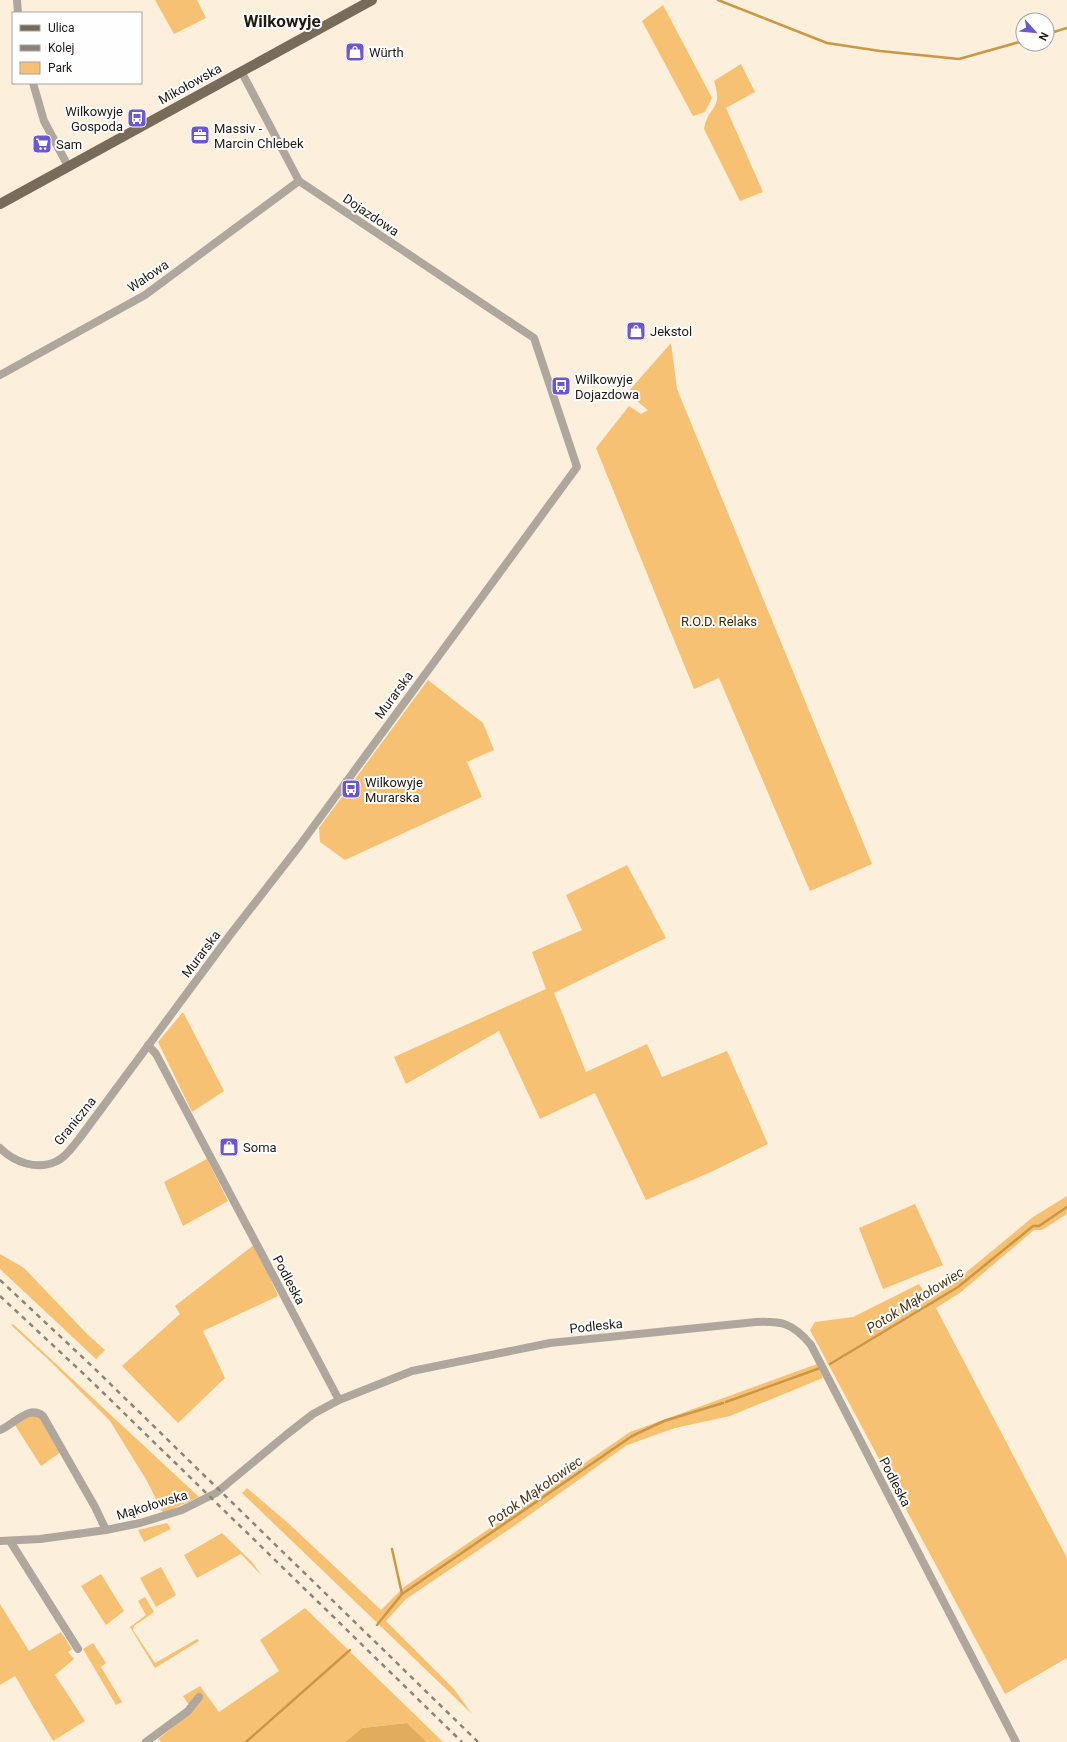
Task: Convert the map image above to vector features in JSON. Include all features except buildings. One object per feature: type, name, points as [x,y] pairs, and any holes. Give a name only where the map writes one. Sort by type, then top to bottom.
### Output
[{"type":"main road","name":"Mikołowska","points":[[0,204],[372,0]]},
{"type":"street","points":[[17,0],[18,12]]},
{"type":"street","name":"Dojazdowa","points":[[241,71],[299,181],[534,338]]},
{"type":"street","points":[[33,84],[44,121],[68,166]]},
{"type":"street","name":"Wałowa","points":[[0,375],[145,295],[299,181]]},
{"type":"street","name":"Murarska","points":[[148,1045],[230,935],[300,845],[577,467],[534,338]]},
{"type":"street","name":"Graniczna","points":[[0,1148],[14,1160],[21,1163],[35,1165],[57,1161],[79,1139],[148,1045]]},
{"type":"street","name":"Podleska","points":[[148,1045],[156,1054],[339,1400],[412,1370],[550,1343],[776,1321],[791,1325],[803,1334],[811,1345],[1016,1742]]},
{"type":"street","name":"Mąkołowska","points":[[0,1541],[40,1539],[106,1530],[162,1517],[182,1510],[210,1497],[313,1414],[339,1400]]},
{"type":"street","points":[[0,1430],[28,1413],[38,1413],[43,1416],[95,1507],[106,1530]]},
{"type":"street","points":[[10,1541],[78,1649]]},
{"type":"street","points":[[146,1742],[188,1711],[199,1697]]},
{"type":"green space","points":[[155,0],[197,0],[206,18],[174,34]]},
{"type":"green space","points":[[663,5],[712,98],[705,112],[693,116],[642,21]]},
{"type":"green space","points":[[741,64],[755,92],[726,108],[763,192],[740,201],[704,129],[706,121],[716,103],[717,91],[714,81]]},
{"type":"green space","name":"R.O.D. Relaks","points":[[671,343],[677,389],[872,864],[810,891],[719,678],[694,689],[596,448],[629,406],[641,414],[648,410],[627,393]]},
{"type":"green space","points":[[428,680],[483,723],[494,750],[467,762],[482,797],[345,860],[320,842],[319,828]]},
{"type":"green space","points":[[627,865],[666,938],[554,993],[586,1072],[647,1044],[662,1077],[727,1051],[768,1144],[711,1172],[646,1200],[595,1093],[540,1119],[499,1031],[406,1084],[394,1057],[546,989],[532,952],[582,930],[566,895]]},
{"type":"green space","points":[[183,1012],[224,1091],[192,1112],[158,1042]]},
{"type":"green space","points":[[207,1159],[228,1201],[183,1226],[164,1182]]},
{"type":"green space","points":[[1067,1196],[1067,1214],[1042,1230],[1034,1230],[961,1292],[936,1308],[1067,1558],[1067,1658],[1005,1694],[810,1330],[815,1322],[853,1317],[919,1284],[929,1300],[958,1279],[1033,1217]]},
{"type":"green space","points":[[915,1204],[943,1265],[883,1289],[859,1228]]},
{"type":"green space","points":[[255,1244],[278,1296],[203,1331],[225,1378],[178,1423],[122,1366],[180,1314],[175,1306]]},
{"type":"green space","points":[[0,1254],[24,1268],[88,1335],[105,1350],[96,1359],[0,1269]]},
{"type":"green space","points":[[13,1324],[199,1497],[163,1513],[147,1481],[110,1421],[52,1363],[11,1325]]},
{"type":"green space","points":[[817,1364],[823,1378],[730,1416],[675,1428],[627,1445],[514,1526],[406,1599],[386,1621],[454,1689],[472,1714],[242,1493],[247,1488],[288,1523],[381,1610],[404,1587],[630,1432]]},
{"type":"green space","points":[[29,1415],[39,1416],[61,1452],[41,1466],[15,1425]]},
{"type":"green space","points":[[167,1523],[171,1529],[144,1542],[138,1530]]},
{"type":"green space","points":[[222,1533],[252,1562],[263,1577],[241,1554],[197,1578],[184,1555]]},
{"type":"green space","points":[[161,1567],[176,1595],[156,1607],[140,1578]]},
{"type":"green space","points":[[101,1574],[124,1611],[106,1625],[81,1586]]},
{"type":"green space","points":[[145,1597],[154,1612],[134,1626],[133,1630],[155,1663],[197,1639],[199,1641],[155,1668],[130,1627],[146,1615],[138,1601]]},
{"type":"green space","points":[[0,1604],[29,1651],[61,1632],[72,1649],[68,1652],[74,1659],[55,1675],[85,1721],[53,1741],[15,1676],[0,1685]]},
{"type":"green space","points":[[305,1608],[443,1742],[427,1742],[407,1723],[362,1728],[345,1742],[161,1742],[158,1739],[193,1711],[183,1696],[200,1686],[219,1712],[279,1671],[260,1640]]},
{"type":"green space","points":[[93,1643],[106,1663],[101,1667],[122,1702],[116,1705],[83,1649]]},
{"type":"shaded area","points":[[407,1723],[427,1742],[345,1742],[362,1728]]},
{"type":"waterway","points":[[718,0],[827,43],[880,51],[959,59],[1015,43]]},
{"type":"waterway","points":[[1055,32],[1067,28]]},
{"type":"waterway","name":"Potok Mąkołowiec","points":[[830,1364],[958,1287],[1033,1226],[1039,1226],[1067,1207]]},
{"type":"waterway","name":"Potok Mąkołowiec","points":[[726,1402],[820,1368]]},
{"type":"waterway","name":"Potok Mąkołowiec","points":[[377,1625],[402,1594],[632,1436],[664,1421],[723,1403]]},
{"type":"waterway","points":[[392,1549],[402,1594]]},
{"type":"waterway","name":"Potok Mąkołowiec","points":[[246,1742],[350,1650]]},
{"type":"railway","points":[[0,1280],[95,1369],[478,1742]]},
{"type":"railway","points":[[0,1296],[87,1377],[462,1742]]},
{"type":"place","name":"Würth","points":[[355,52]]},
{"type":"place","name":"Wilkowyje Gospoda","points":[[137,118]]},
{"type":"place","name":"Massiv - Marcin Chlebek","points":[[200,135]]},
{"type":"place","name":"Sam","points":[[42,144]]},
{"type":"place","name":"Jekstol","points":[[636,331]]},
{"type":"place","name":"Wilkowyje Dojazdowa","points":[[561,386]]},
{"type":"place","name":"Wilkowyje Murarska","points":[[351,789]]},
{"type":"place","name":"Soma","points":[[229,1147]]},
{"type":"district","name":"Wilkowyje","points":[[282,21]]}]
